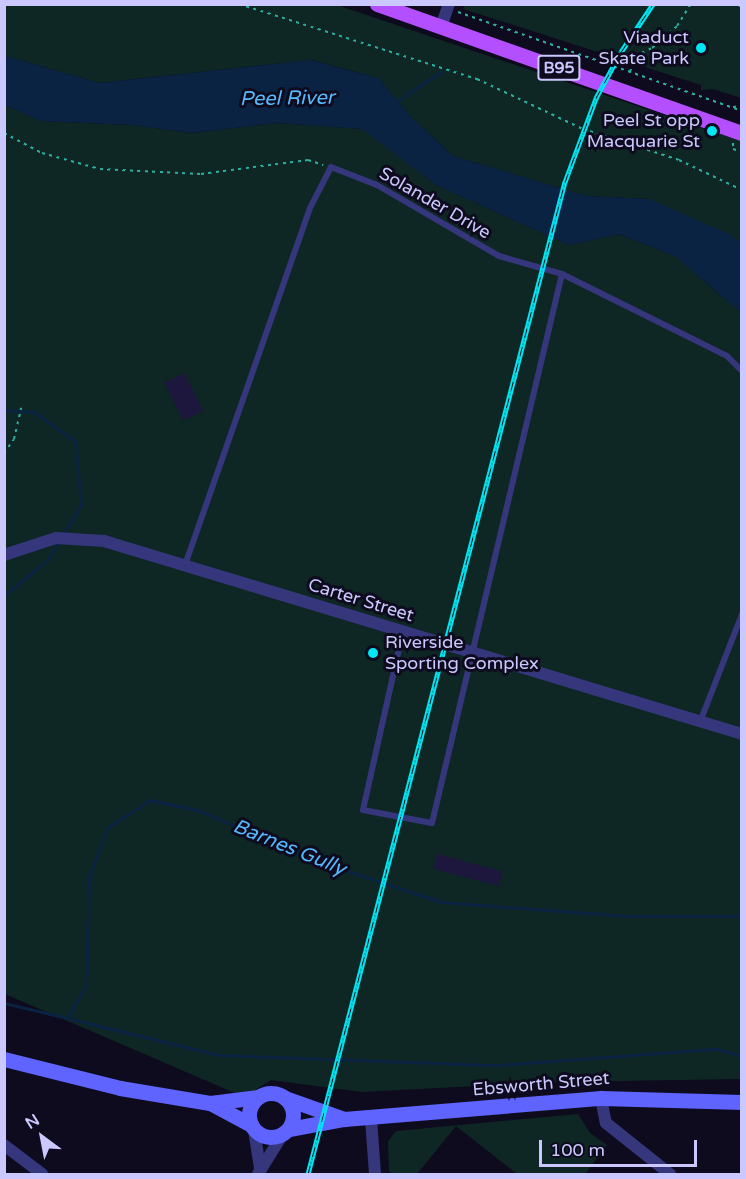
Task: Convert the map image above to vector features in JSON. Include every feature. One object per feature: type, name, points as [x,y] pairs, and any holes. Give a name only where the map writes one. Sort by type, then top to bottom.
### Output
[{"type":"main road","name":"B95","points":[[377,4],[737,138]]},
{"type":"street","points":[[441,27],[448,6]]},
{"type":"street","name":"Carter Street","points":[[4,555],[56,538],[87,538],[185,565],[741,734]]},
{"type":"street","points":[[4,1059],[99,1084],[210,1103],[272,1093],[285,1098],[292,1109],[286,1131],[259,1171]]},
{"type":"street","points":[[258,1097],[250,1107],[259,1171]]},
{"type":"street","name":"Ebsworth Street","points":[[285,1098],[344,1119]]},
{"type":"street","points":[[601,1098],[606,1123],[670,1174]]},
{"type":"street","name":"Ebsworth Street","points":[[286,1131],[344,1119],[371,1119],[601,1098],[741,1102]]},
{"type":"street","points":[[210,1103],[264,1137],[286,1131]]},
{"type":"street","points":[[371,1119],[375,1174]]},
{"type":"street","points":[[4,1145],[42,1174]]},
{"type":"lane","name":"Solander Drive","points":[[331,167],[377,185],[499,256],[562,274],[727,356],[741,371]]},
{"type":"lane","points":[[185,565],[310,208],[331,167]]},
{"type":"lane","points":[[403,631],[363,810],[432,823],[470,651],[562,274]]},
{"type":"lane","points":[[700,723],[741,614]]},
{"type":"path","points":[[239,4],[468,76],[518,96],[582,129],[679,159],[741,190]]},
{"type":"path","points":[[630,72],[635,56],[652,48],[677,26],[691,4]]},
{"type":"path","points":[[738,4],[741,9]]},
{"type":"path","points":[[448,6],[741,111]]},
{"type":"path","points":[[730,107],[741,106]]},
{"type":"path","points":[[4,133],[42,153],[100,169],[201,174],[308,160],[331,167]]},
{"type":"path","points":[[737,138],[733,149],[741,152]]},
{"type":"path","points":[[4,453],[14,439],[21,408]]},
{"type":"green space","points":[[465,4],[741,5],[741,98],[713,89],[701,90],[701,85],[463,9]]},
{"type":"green space","points":[[4,5],[337,5],[741,141],[741,243],[649,199],[587,196],[453,156],[409,115],[378,78],[312,60],[99,83],[5,56]]},
{"type":"green space","name":"Riverside Sporting Complex","points":[[5,105],[41,121],[132,125],[192,133],[277,123],[363,129],[436,185],[569,245],[619,234],[675,256],[741,313],[741,1079],[556,1082],[362,1092],[271,1080],[244,1097],[5,994]]},
{"type":"green space","points":[[578,1114],[590,1133],[607,1145],[585,1174],[517,1174],[456,1126],[417,1174],[393,1174],[389,1171],[388,1141],[396,1131]]},
{"type":"water","name":"Peel River","points":[[5,56],[99,83],[311,60],[378,78],[409,115],[453,156],[587,196],[649,199],[729,234],[741,243],[741,313],[675,256],[619,234],[569,245],[436,185],[362,129],[277,123],[192,133],[132,125],[41,121],[5,105]]},
{"type":"building","points":[[184,373],[203,410],[183,420],[164,383]]},
{"type":"building","points":[[437,854],[503,872],[499,886],[433,868]]},
{"type":"waterway","points":[[396,102],[442,71]]},
{"type":"waterway","name":"Barnes Gully","points":[[4,410],[34,412],[75,441],[81,505],[63,535]]},
{"type":"waterway","name":"Barnes Gully","points":[[4,596],[48,559],[58,543]]},
{"type":"waterway","name":"Barnes Gully","points":[[4,1003],[67,1018],[86,985],[89,877],[107,828],[150,800],[201,811],[303,856],[441,902],[627,916],[742,916]]},
{"type":"waterway","points":[[67,1018],[219,1055],[497,1065],[717,1049],[742,1056]]},
{"type":"railway","points":[[308,1174],[565,182],[596,98],[621,52],[653,4]]},
{"type":"place","name":"Viaduct Skate Park","points":[[701,48]]},
{"type":"place","name":"Peel St opp Macquarie St","points":[[712,131]]},
{"type":"place","name":"Riverside Sporting Complex","points":[[373,653]]}]
